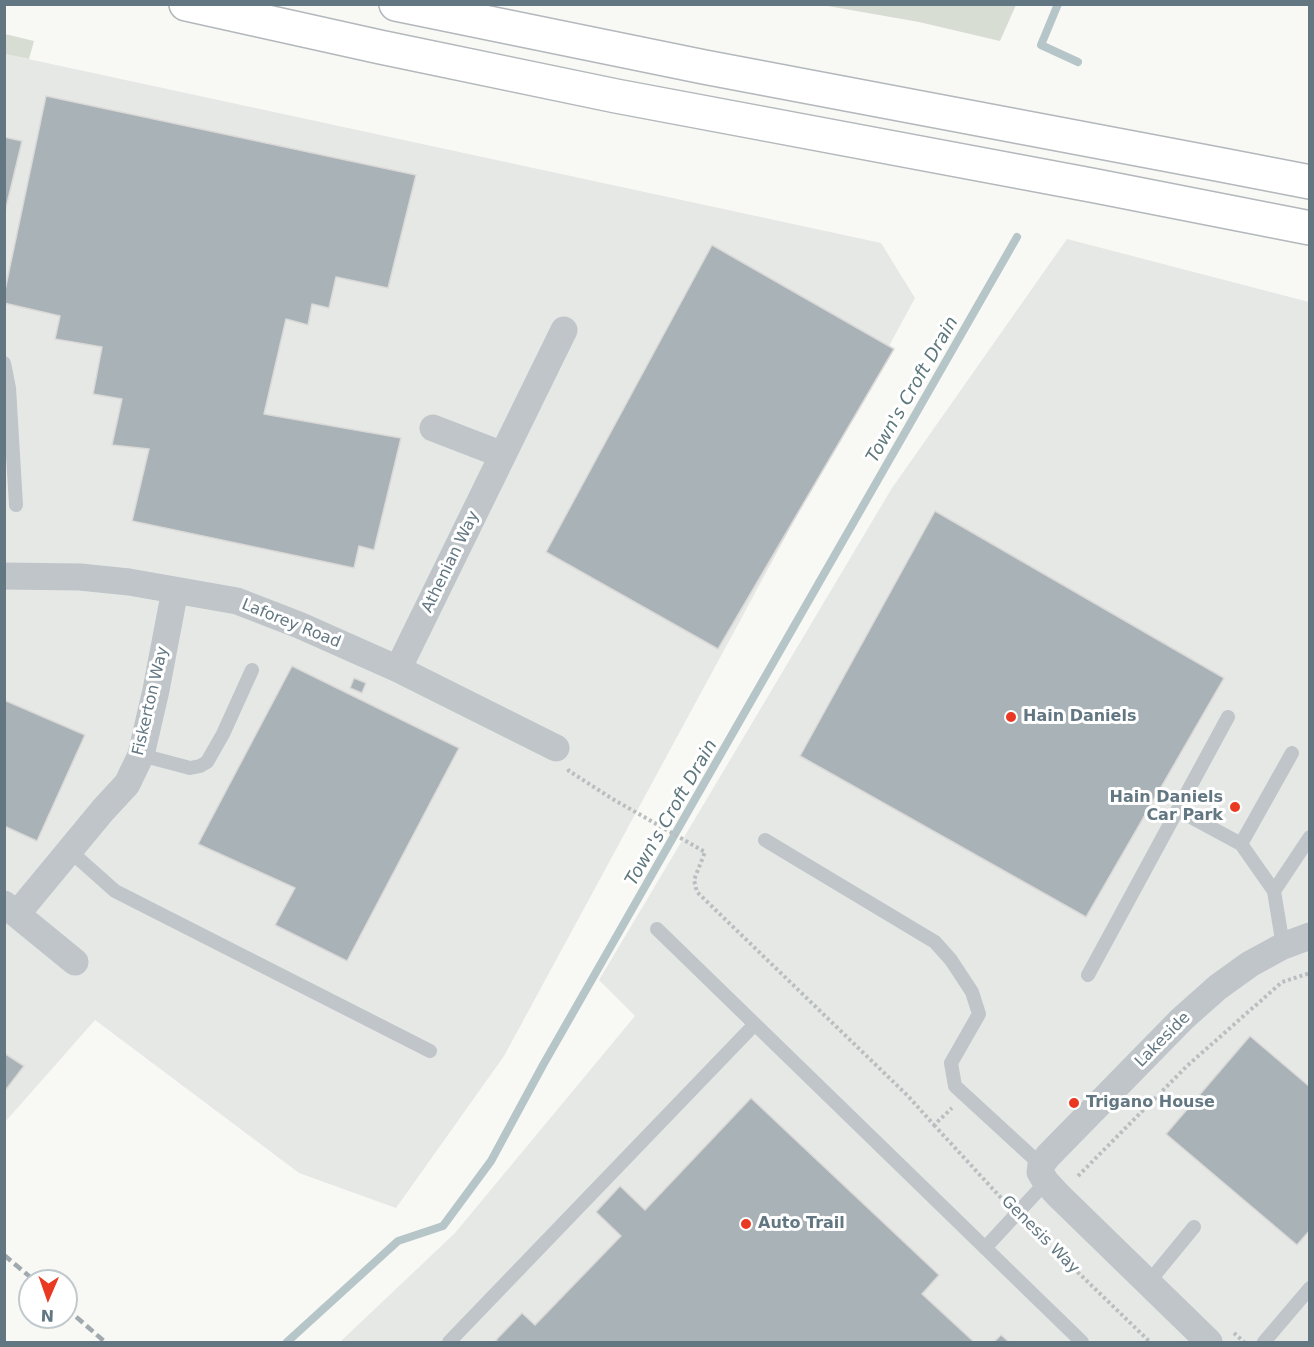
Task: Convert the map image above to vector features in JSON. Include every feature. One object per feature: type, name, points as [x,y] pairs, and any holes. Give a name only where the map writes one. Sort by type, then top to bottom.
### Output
[{"type":"highway","points":[[186,4],[605,94],[1310,228]]},
{"type":"highway","points":[[396,4],[715,69],[1310,182]]},
{"type":"street","name":"Athenian Way","points":[[398,669],[564,330]]},
{"type":"street","points":[[433,428],[503,455]]},
{"type":"street","name":"Laforey Road","points":[[4,576],[80,577],[129,582],[237,601],[299,625],[398,669],[556,748]]},
{"type":"street","name":"Fiskerton Way","points":[[75,962],[11,909],[70,851],[127,784],[141,755],[175,590]]},
{"type":"street","name":"Lakeside","points":[[1042,1173],[1048,1156],[1182,1019],[1218,987],[1250,964],[1283,946],[1310,936]]},
{"type":"street","points":[[1042,1173],[1148,1283],[1209,1342]]},
{"type":"lane","points":[[4,363],[9,388],[15,505]]},
{"type":"lane","points":[[141,755],[190,768],[207,762],[223,734],[252,670]]},
{"type":"lane","points":[[1088,975],[1228,717]]},
{"type":"lane","points":[[1241,844],[1292,753]]},
{"type":"lane","points":[[1178,810],[1241,844],[1274,891],[1283,946]]},
{"type":"lane","points":[[1274,891],[1310,837]]},
{"type":"lane","points":[[765,840],[934,942],[951,960],[972,992],[979,1014],[951,1063],[955,1086],[1042,1173],[1017,1214],[986,1248]]},
{"type":"lane","points":[[70,851],[115,891],[430,1051]]},
{"type":"lane","points":[[657,929],[1082,1342]]},
{"type":"lane","points":[[449,1342],[755,1024]]},
{"type":"lane","points":[[1148,1283],[1194,1227]]},
{"type":"lane","points":[[1264,1342],[1310,1288]]},
{"type":"path","name":"Genesis Way","points":[[556,748],[569,771],[705,852],[694,880],[697,892],[908,1096],[1017,1214],[1150,1342]]},
{"type":"path","points":[[1078,1176],[1187,1066],[1282,982],[1310,973]]},
{"type":"path","points":[[934,1125],[958,1104]]},
{"type":"shaded area","points":[[1016,4],[1000,41],[919,22],[822,5]]},
{"type":"shaded area","points":[[5,34],[34,41],[29,59],[5,54]]},
{"type":"shaded area","points":[[5,54],[881,243],[915,298],[504,1056],[396,1208],[299,1173],[95,1020],[5,1122]]},
{"type":"shaded area","points":[[1067,239],[1309,302],[1309,1342],[340,1342],[455,1233],[635,1016],[599,980],[892,488]]},
{"type":"building","points":[[46,96],[416,175],[388,288],[336,277],[329,308],[312,304],[308,325],[286,319],[264,414],[401,438],[374,550],[359,546],[354,568],[132,521],[149,449],[112,445],[122,399],[93,394],[102,347],[55,339],[60,316],[4,303]]},
{"type":"building","points":[[4,137],[22,141],[4,216]]},
{"type":"building","points":[[712,245],[894,349],[718,649],[546,552]]},
{"type":"building","name":"Hain Daniels","points":[[935,511],[1224,678],[1086,917],[800,756]]},
{"type":"building","points":[[292,666],[459,748],[347,961],[275,925],[295,888],[198,844]]},
{"type":"building","points":[[354,678],[366,683],[362,693],[350,688]]},
{"type":"building","points":[[4,700],[85,735],[37,841],[4,826]]},
{"type":"building","points":[[1250,1036],[1310,1087],[1310,1230],[1297,1245],[1166,1134]]},
{"type":"building","points":[[4,1053],[24,1066],[4,1092]]},
{"type":"building","name":"Auto Trail","points":[[751,1098],[939,1275],[922,1294],[974,1342],[498,1342],[496,1340],[522,1313],[535,1325],[621,1236],[596,1212],[620,1186],[645,1210]]},
{"type":"building","points":[[1001,1335],[1009,1342],[994,1342]]},
{"type":"waterway","points":[[1058,4],[1041,45],[1078,62]]},
{"type":"waterway","name":"Town's Croft Drain","points":[[287,1342],[398,1241],[443,1226],[491,1161],[543,1065],[1017,237]]},
{"type":"railway","points":[[4,1255],[21,1269]]},
{"type":"railway","points":[[78,1318],[105,1342]]},
{"type":"place","name":"Hain Daniels","points":[[1011,717]]},
{"type":"place","name":"Hain Daniels Car Park","points":[[1235,807]]},
{"type":"place","name":"Trigano House","points":[[1074,1103]]},
{"type":"place","name":"Auto Trail","points":[[746,1224]]}]
